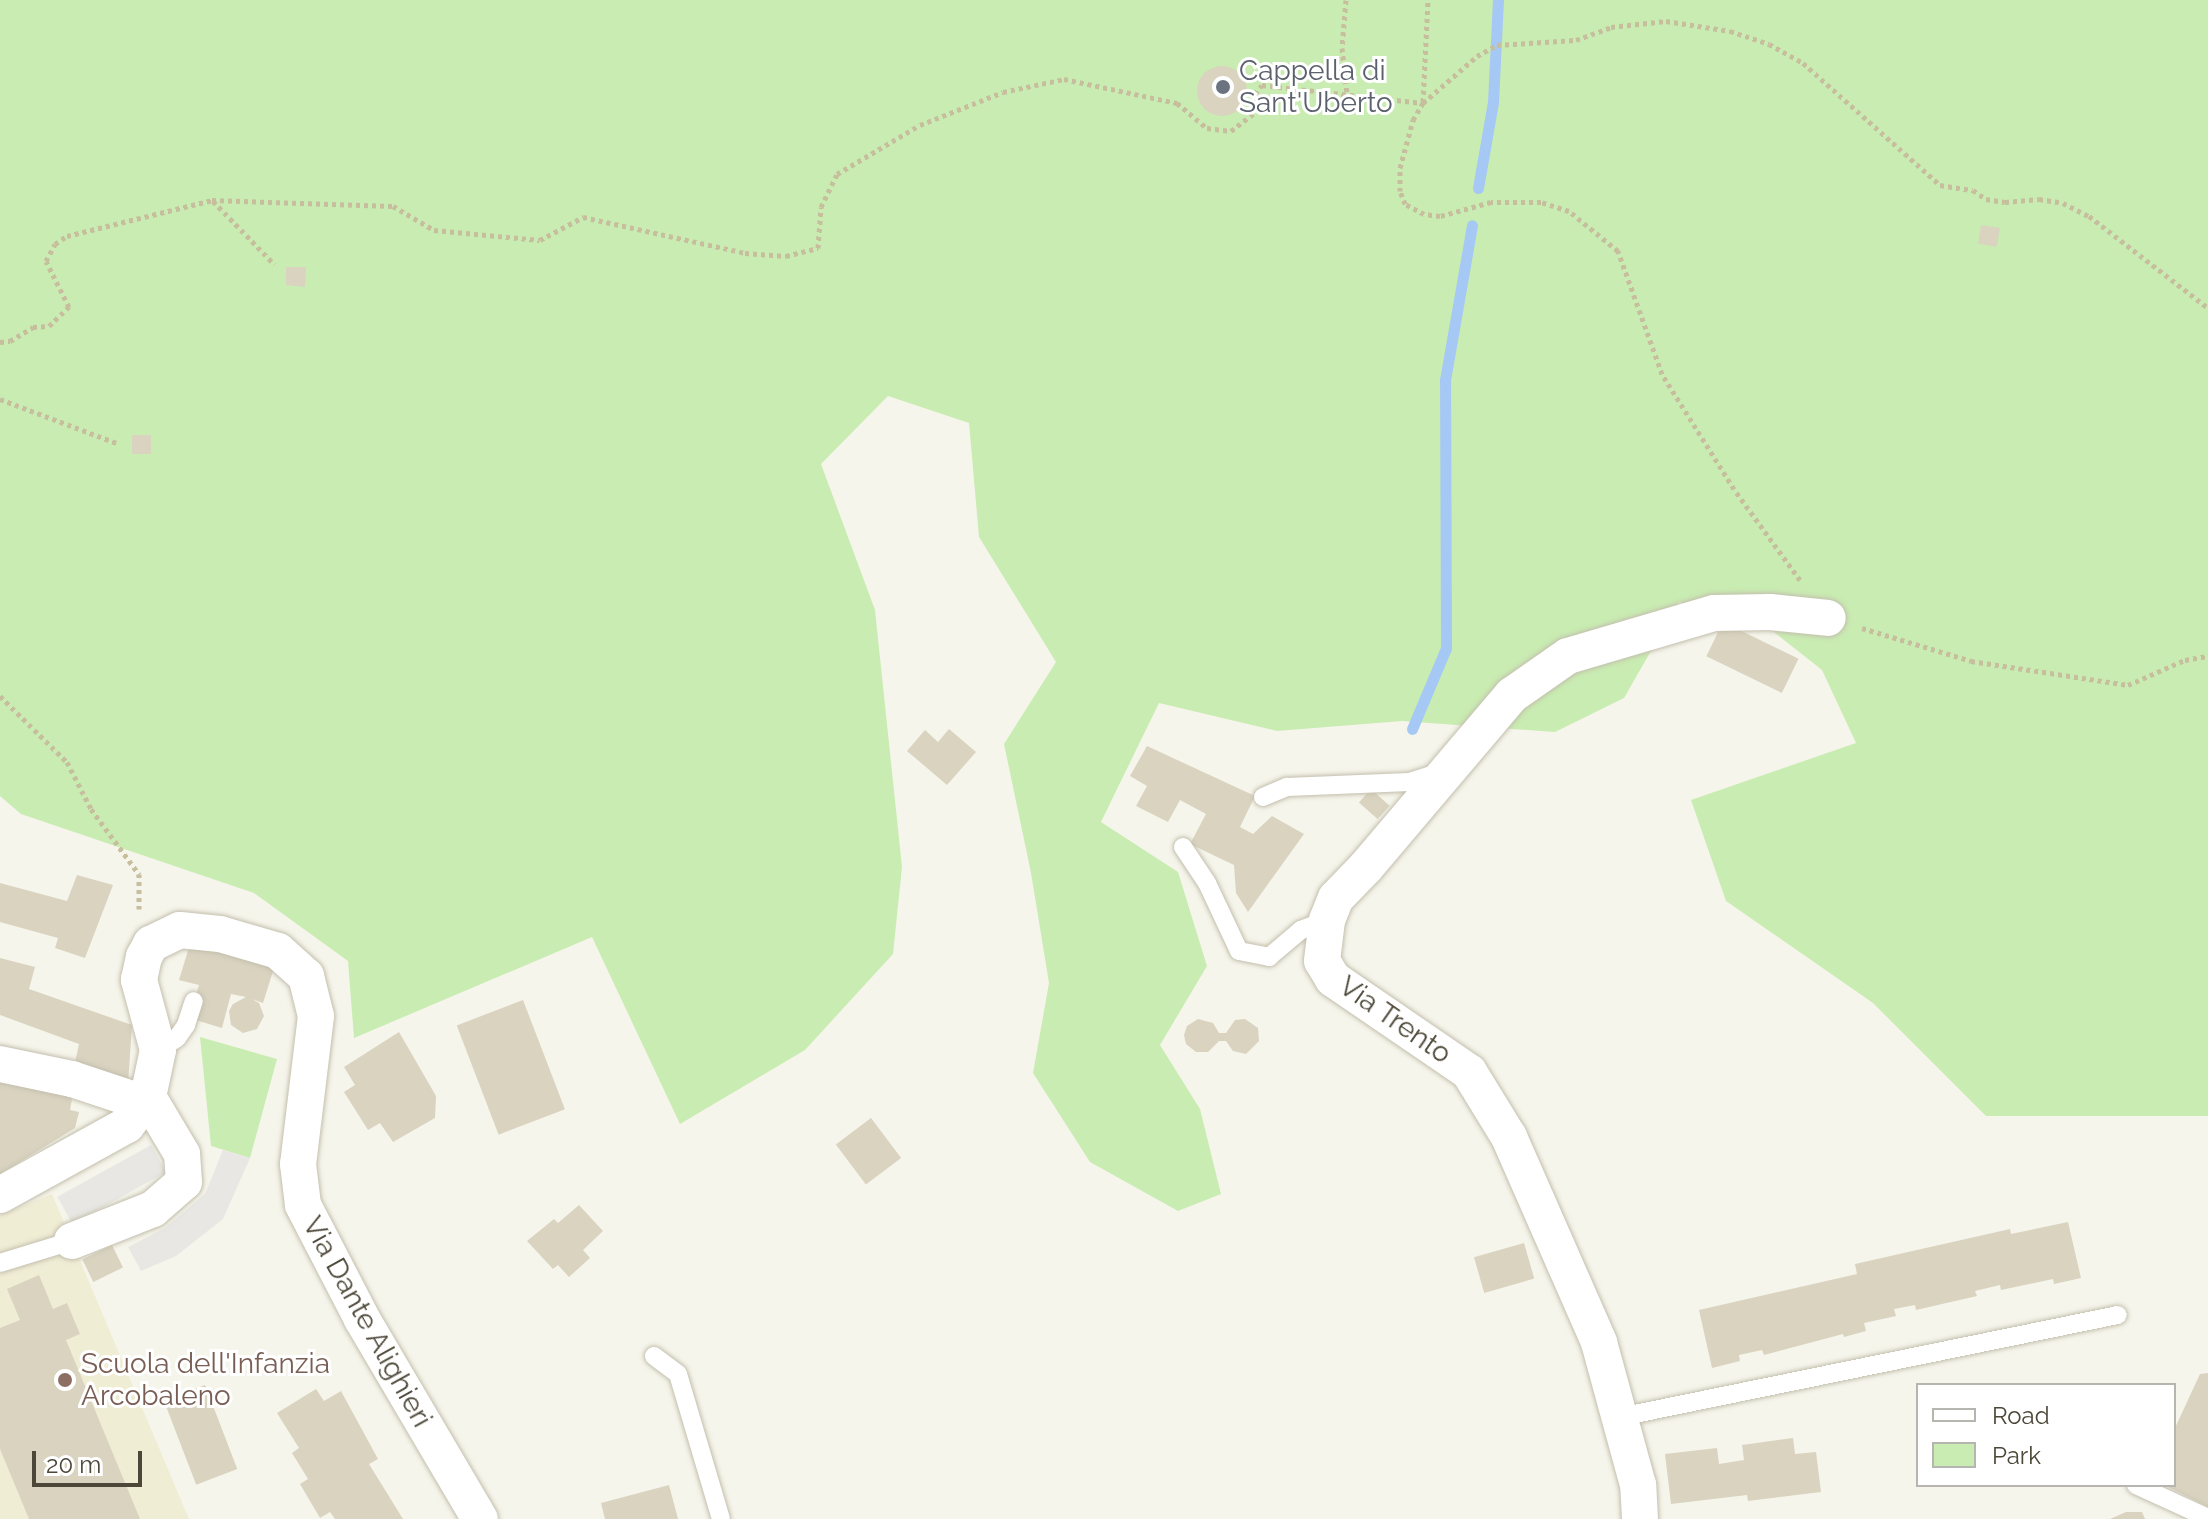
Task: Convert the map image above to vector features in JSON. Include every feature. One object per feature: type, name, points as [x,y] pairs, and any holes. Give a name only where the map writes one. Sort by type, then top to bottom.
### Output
[{"type":"street","name":"Via Trento","points":[[1640,1519],[1638,1485],[1599,1342],[1509,1137],[1469,1072],[1333,979],[1322,961],[1327,920],[1336,898],[1512,695],[1568,656],[1714,613],[1770,612],[1828,618]]},
{"type":"street","name":"Via Dante Alighieri","points":[[144,957],[151,944],[180,930],[220,934],[278,951],[306,976],[316,1016],[298,1164],[303,1205],[362,1319],[480,1519]]},
{"type":"street","points":[[0,1195],[127,1125],[146,1100],[158,1050],[139,980],[144,957]]},
{"type":"street","points":[[0,1064],[72,1079],[146,1100],[182,1154],[184,1182],[153,1209],[72,1241]]},
{"type":"lane","points":[[1263,797],[1287,787],[1409,782],[1448,769]]},
{"type":"lane","points":[[1183,847],[1207,883],[1239,951],[1269,957],[1301,930],[1327,920]]},
{"type":"lane","points":[[158,1050],[177,1038],[186,1025],[194,1001]]},
{"type":"lane","points":[[0,1263],[72,1241]]},
{"type":"lane","points":[[1620,1417],[2118,1315]]},
{"type":"lane","points":[[654,1356],[678,1374],[721,1519]]},
{"type":"lane","points":[[2140,1487],[2208,1518]]},
{"type":"path","points":[[1346,0],[1342,48],[1347,93]]},
{"type":"path","points":[[1423,103],[1428,0]]},
{"type":"path","points":[[1828,618],[1734,489],[1662,374],[1618,251],[1569,211],[1541,202],[1491,202],[1440,216],[1424,214],[1405,204],[1400,191],[1400,168],[1413,120],[1423,103],[1450,77],[1497,45],[1576,40],[1611,27],[1666,21],[1730,31],[1769,44],[1803,63],[1940,185],[1973,190],[1986,199],[2005,202],[2039,199],[2063,203],[2089,216],[2208,308]]},
{"type":"path","points":[[0,342],[10,341],[33,327],[49,326],[69,307],[46,261],[55,244],[67,236],[212,200],[393,206],[434,230],[540,240],[583,217],[745,253],[786,256],[818,248],[821,207],[837,174],[920,125],[1003,92],[1064,79],[1177,103],[1207,128],[1231,131],[1257,111],[1255,94],[1262,85],[1423,103]]},
{"type":"path","points":[[212,200],[274,264]]},
{"type":"path","points":[[0,399],[119,444]]},
{"type":"path","points":[[1874,632],[1971,661],[2128,685],[2185,660],[2208,656]]},
{"type":"path","points":[[0,696],[67,762],[91,809],[139,874],[139,938],[144,957]]},
{"type":"shaded area","points":[[151,1145],[166,1172],[72,1224],[57,1197]]},
{"type":"shaded area","points":[[223,1150],[250,1158],[223,1219],[176,1256],[141,1271],[128,1247],[165,1228],[205,1194]]},
{"type":"shaded area","name":"Scuola dell'Infanzia Arcobaleno","points":[[52,1194],[189,1519],[0,1519],[0,1215]]},
{"type":"green space","points":[[0,0],[2208,0],[2208,1116],[1986,1116],[1873,1003],[1726,901],[1691,800],[1856,743],[1822,670],[1765,625],[1679,602],[1624,698],[1555,732],[1402,721],[1277,731],[1159,703],[1101,822],[1178,872],[1207,966],[1160,1045],[1200,1109],[1221,1194],[1178,1211],[1090,1162],[1033,1073],[1049,983],[1031,873],[1004,744],[1056,662],[979,537],[969,423],[888,396],[821,464],[875,610],[902,867],[893,954],[805,1050],[680,1124],[592,937],[354,1038],[348,961],[254,893],[21,814],[0,796]]},
{"type":"green space","points":[[200,1037],[277,1059],[250,1158],[211,1146]]},
{"type":"building","name":"Cappella di Sant'Uberto","points":[[1222,66],[1240,73],[1247,91],[1240,109],[1222,116],[1204,109],[1197,91],[1204,73]]},
{"type":"building","points":[[1981,225],[2000,228],[1997,247],[1978,244]]},
{"type":"building","points":[[286,267],[306,267],[305,287],[286,285]]},
{"type":"building","points":[[132,435],[151,435],[151,454],[132,454]]},
{"type":"building","points":[[1723,622],[1798,659],[1782,693],[1706,656]]},
{"type":"building","points":[[949,729],[976,752],[947,785],[907,751],[925,730],[938,742]]},
{"type":"building","points":[[1147,746],[1255,796],[1240,827],[1253,834],[1272,816],[1304,834],[1248,912],[1236,893],[1234,865],[1190,844],[1206,814],[1180,800],[1168,822],[1136,806],[1147,786],[1130,776]]},
{"type":"building","points":[[1371,789],[1390,806],[1378,819],[1359,802]]},
{"type":"building","points":[[77,875],[113,885],[85,958],[55,948],[58,938],[0,922],[0,883],[67,901]]},
{"type":"building","points":[[190,944],[274,968],[263,1003],[252,999],[259,1003],[264,1016],[257,1029],[243,1033],[231,1025],[229,1011],[233,1004],[246,997],[231,994],[222,1028],[189,1018],[199,985],[179,980]]},
{"type":"building","points":[[0,958],[35,967],[29,989],[132,1025],[128,1085],[73,1072],[79,1044],[0,1015]]},
{"type":"building","points":[[523,1000],[565,1109],[499,1135],[457,1025]]},
{"type":"building","points":[[1198,1019],[1213,1023],[1219,1033],[1226,1033],[1235,1020],[1245,1019],[1258,1028],[1259,1041],[1246,1054],[1233,1051],[1226,1041],[1219,1041],[1208,1052],[1196,1052],[1186,1044],[1184,1035],[1187,1026]]},
{"type":"building","points":[[399,1032],[436,1096],[435,1118],[393,1142],[380,1123],[368,1130],[344,1092],[355,1085],[344,1067]]},
{"type":"building","points":[[0,1071],[73,1093],[70,1110],[79,1112],[75,1128],[0,1174]]},
{"type":"building","points":[[871,1118],[901,1158],[866,1184],[836,1144]]},
{"type":"building","points":[[579,1205],[603,1231],[583,1250],[590,1258],[569,1277],[558,1265],[553,1269],[527,1241],[554,1219],[558,1223]]},
{"type":"building","points":[[2068,1222],[2081,1278],[2054,1284],[2053,1279],[2001,1290],[2000,1285],[1975,1291],[1977,1296],[1916,1310],[1915,1305],[1894,1309],[1896,1316],[1864,1323],[1866,1331],[1764,1355],[1762,1350],[1739,1355],[1740,1361],[1712,1368],[1699,1310],[1857,1274],[1855,1264],[2010,1229],[2011,1234]]},
{"type":"building","points":[[1524,1243],[1534,1279],[1484,1293],[1474,1257]]},
{"type":"building","points":[[112,1245],[123,1267],[93,1282],[82,1259]]},
{"type":"building","points":[[39,1275],[53,1309],[67,1303],[80,1334],[66,1340],[140,1519],[29,1519],[0,1449],[0,1328],[20,1320],[7,1289]]},
{"type":"building","points":[[2208,1373],[2208,1507],[2168,1487],[2176,1487],[2176,1426],[2200,1374]]},
{"type":"building","points":[[205,1385],[237,1469],[196,1485],[164,1401]]},
{"type":"building","points":[[316,1389],[324,1401],[341,1391],[378,1459],[369,1464],[403,1519],[335,1519],[330,1512],[320,1518],[300,1484],[308,1479],[292,1453],[299,1448],[277,1413]]},
{"type":"building","points":[[1793,1438],[1795,1454],[1816,1452],[1821,1492],[1748,1501],[1747,1495],[1671,1504],[1665,1454],[1717,1448],[1719,1464],[1744,1460],[1742,1445]]},
{"type":"building","points":[[669,1485],[678,1519],[605,1519],[601,1503]]},
{"type":"building","points":[[2126,1512],[2142,1512],[2145,1519],[2110,1519]]},
{"type":"waterway","points":[[1478,188],[1493,102],[1498,0]]},
{"type":"waterway","points":[[1412,729],[1446,648],[1445,380],[1472,225]]},
{"type":"place","name":"Cappella di Sant'Uberto","points":[[1223,87]]},
{"type":"place","name":"Scuola dell'Infanzia Arcobaleno","points":[[65,1380]]}]
